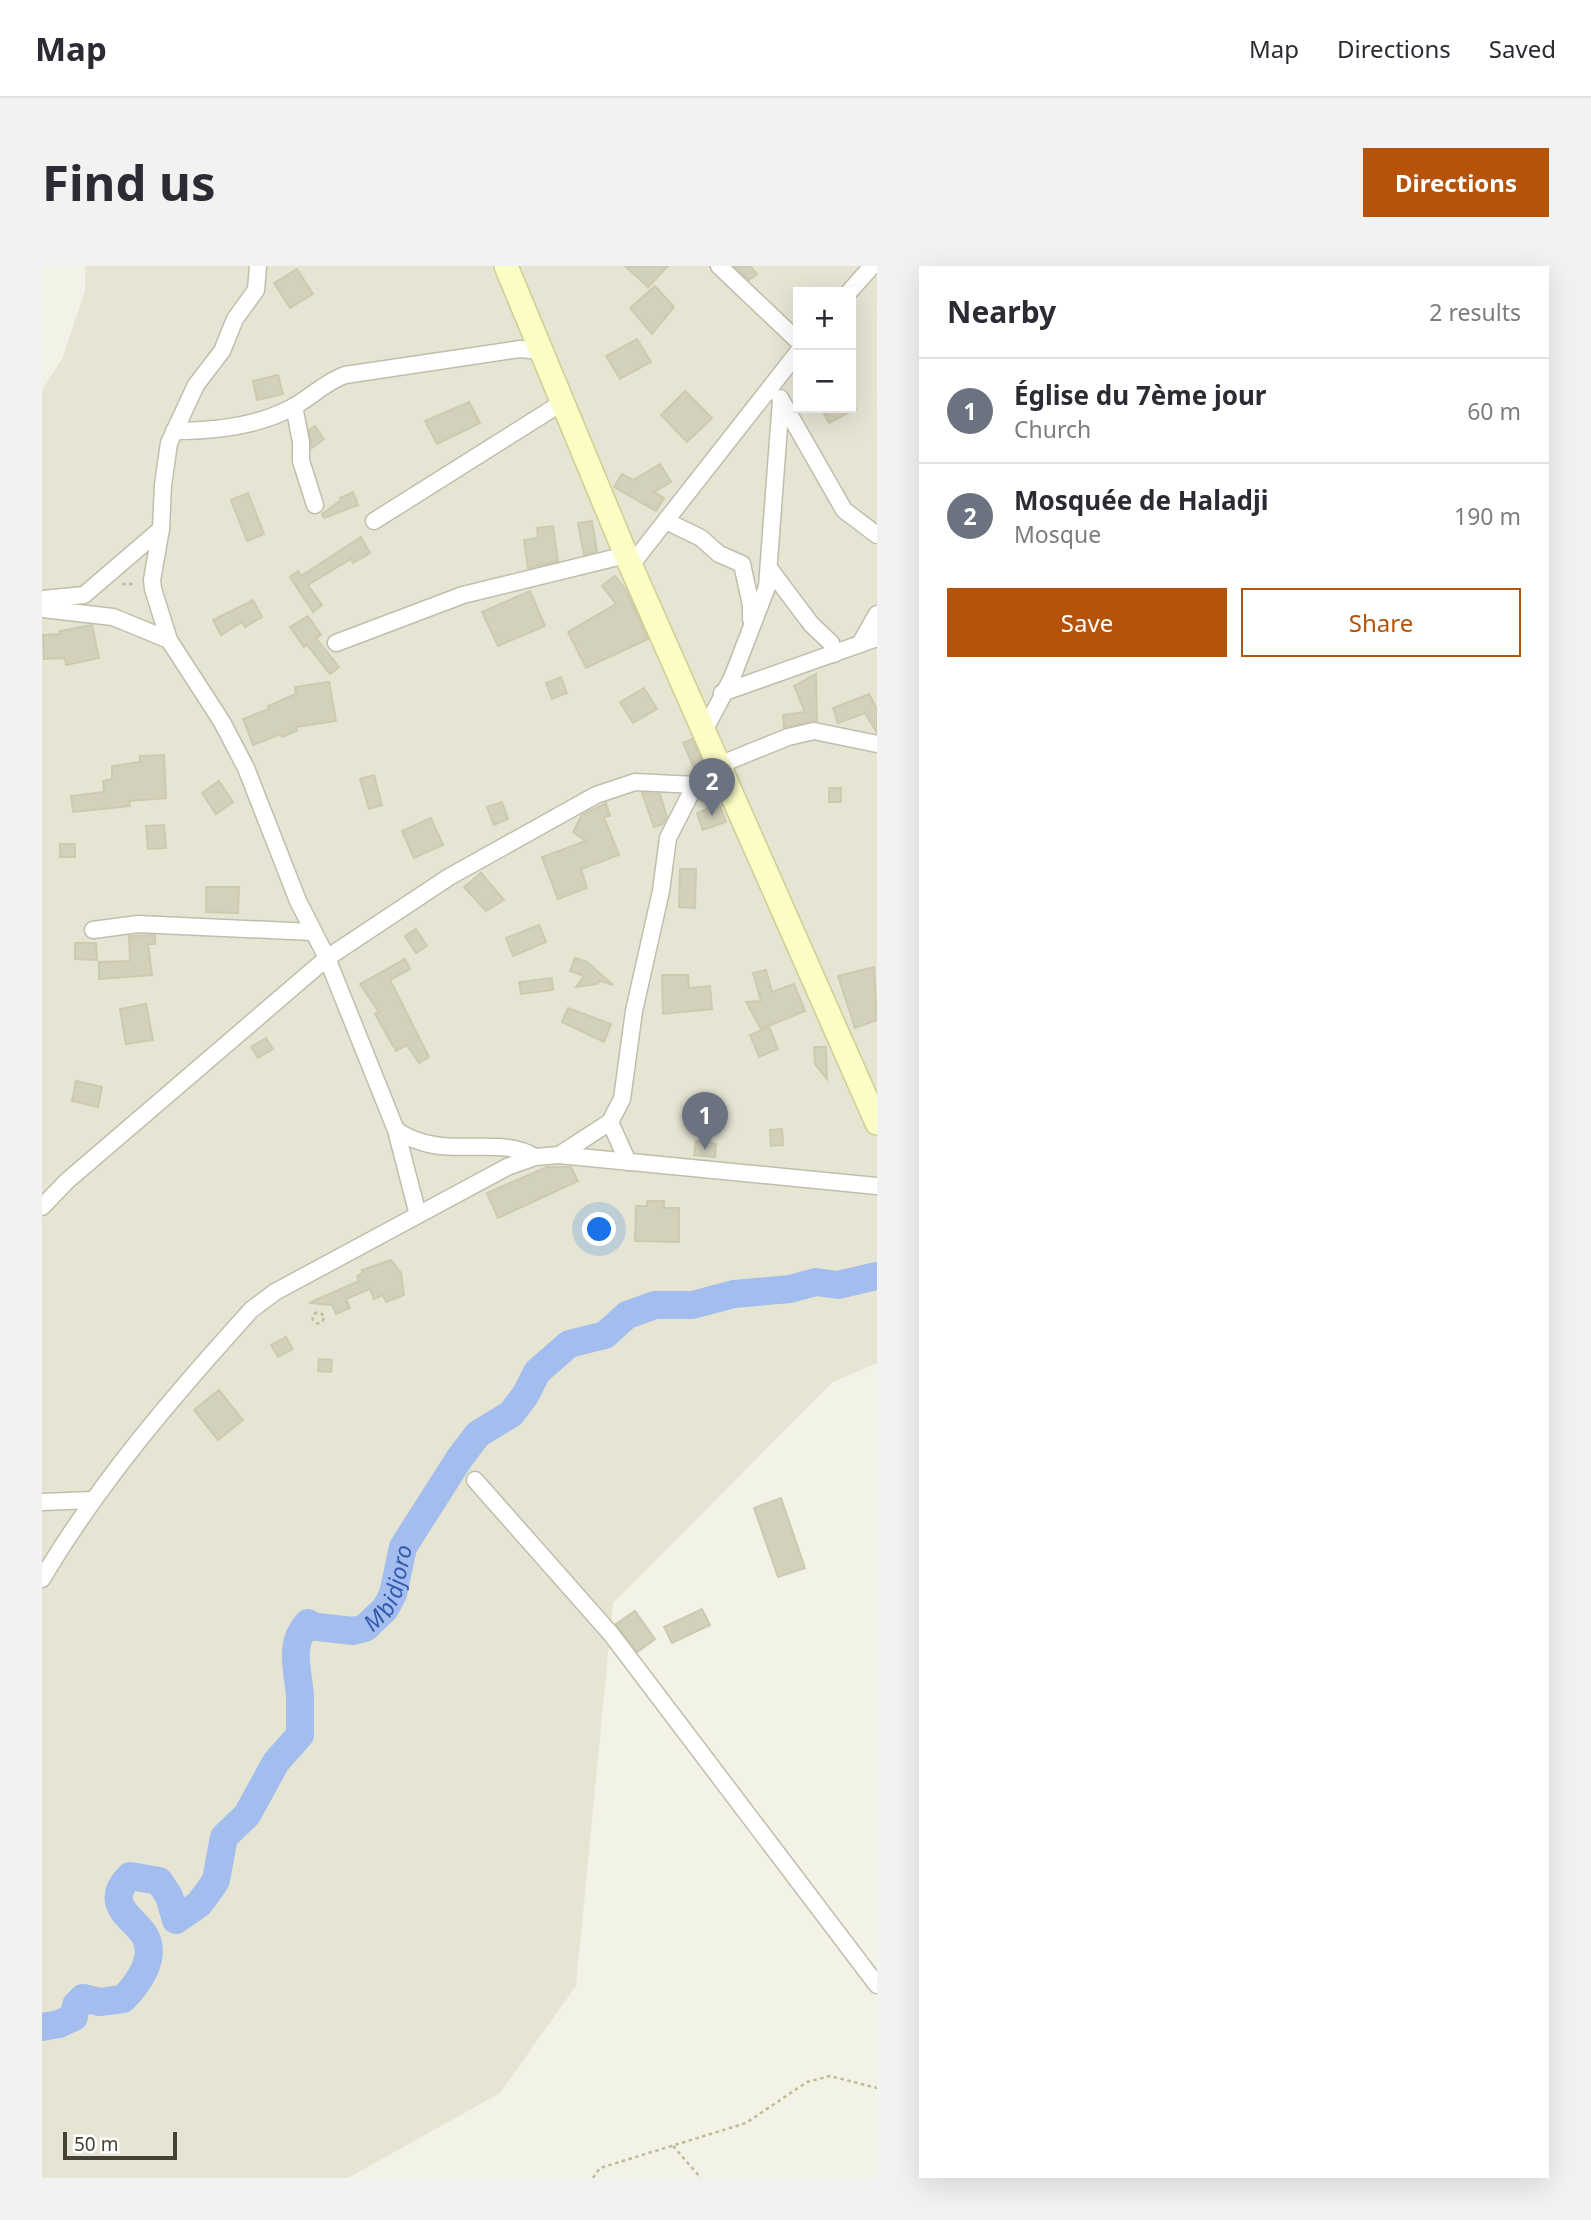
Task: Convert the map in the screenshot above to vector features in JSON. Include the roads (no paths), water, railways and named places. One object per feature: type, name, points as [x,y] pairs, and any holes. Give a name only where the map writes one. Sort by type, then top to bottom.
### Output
[{"type":"street","points":[[258,266],[256,290],[235,319],[222,351],[201,377],[174,430],[164,471],[161,529],[152,580],[169,640],[222,722],[246,768],[313,932],[327,958],[396,1130],[418,1215]]},
{"type":"street","points":[[506,266],[629,560],[877,1123]]},
{"type":"street","points":[[719,266],[793,336]]},
{"type":"street","points":[[853,287],[866,269]]},
{"type":"street","points":[[174,430],[245,424],[294,406],[327,383],[345,375],[520,349],[541,351]]},
{"type":"street","points":[[335,643],[472,593],[629,560],[777,393],[793,362]]},
{"type":"street","points":[[777,393],[844,510],[877,535]]},
{"type":"street","points":[[705,729],[750,635],[767,587],[777,393]]},
{"type":"street","points":[[374,521],[563,402]]},
{"type":"street","points":[[294,406],[302,442],[301,461],[315,505]]},
{"type":"street","points":[[666,521],[701,538],[719,554],[742,564],[751,605],[750,635]]},
{"type":"street","points":[[42,599],[84,595],[161,529]]},
{"type":"street","points":[[769,568],[811,624],[831,643],[834,654]]},
{"type":"street","points":[[42,609],[113,617],[169,640]]},
{"type":"street","points":[[860,644],[877,614]]},
{"type":"street","points":[[722,693],[877,638]]},
{"type":"street","points":[[42,1207],[66,1181],[327,958],[449,877],[597,795],[635,782],[695,785],[788,737],[814,731],[877,744]]},
{"type":"street","points":[[559,1155],[610,1122],[622,1099],[628,1073],[634,1011],[661,891],[668,838],[695,785]]},
{"type":"street","points":[[93,930],[146,924],[313,932]]},
{"type":"street","points":[[610,1122],[628,1162]]},
{"type":"street","points":[[396,1130],[423,1145],[517,1151],[535,1157]]},
{"type":"street","points":[[42,1579],[92,1500],[251,1310],[275,1292],[507,1167],[535,1157],[559,1155],[877,1186]]},
{"type":"street","points":[[475,1480],[611,1634],[877,1985]]},
{"type":"street","points":[[42,1502],[92,1500]]},
{"type":"waterway","name":"Mbidjoro","points":[[42,2027],[59,2024],[74,2017],[76,2005],[83,1998],[100,2002],[123,1999],[140,1978],[147,1962],[148,1944],[145,1936],[119,1903],[122,1886],[130,1876],[159,1881],[169,1896],[176,1920],[199,1904],[216,1880],[224,1837],[247,1815],[276,1762],[300,1735],[296,1649],[302,1631],[308,1623],[309,1626],[353,1631],[365,1628],[385,1609],[393,1594],[403,1547],[459,1459],[478,1434],[511,1414],[526,1394],[537,1372],[569,1344],[605,1335],[627,1315],[655,1305],[692,1305],[734,1294],[790,1289],[816,1282],[838,1285],[877,1276]]},
{"type":"place","name":"Mosquée de Haladji","points":[[712,816]]},
{"type":"place","name":"Église du 7ème jour","points":[[705,1150]]}]
